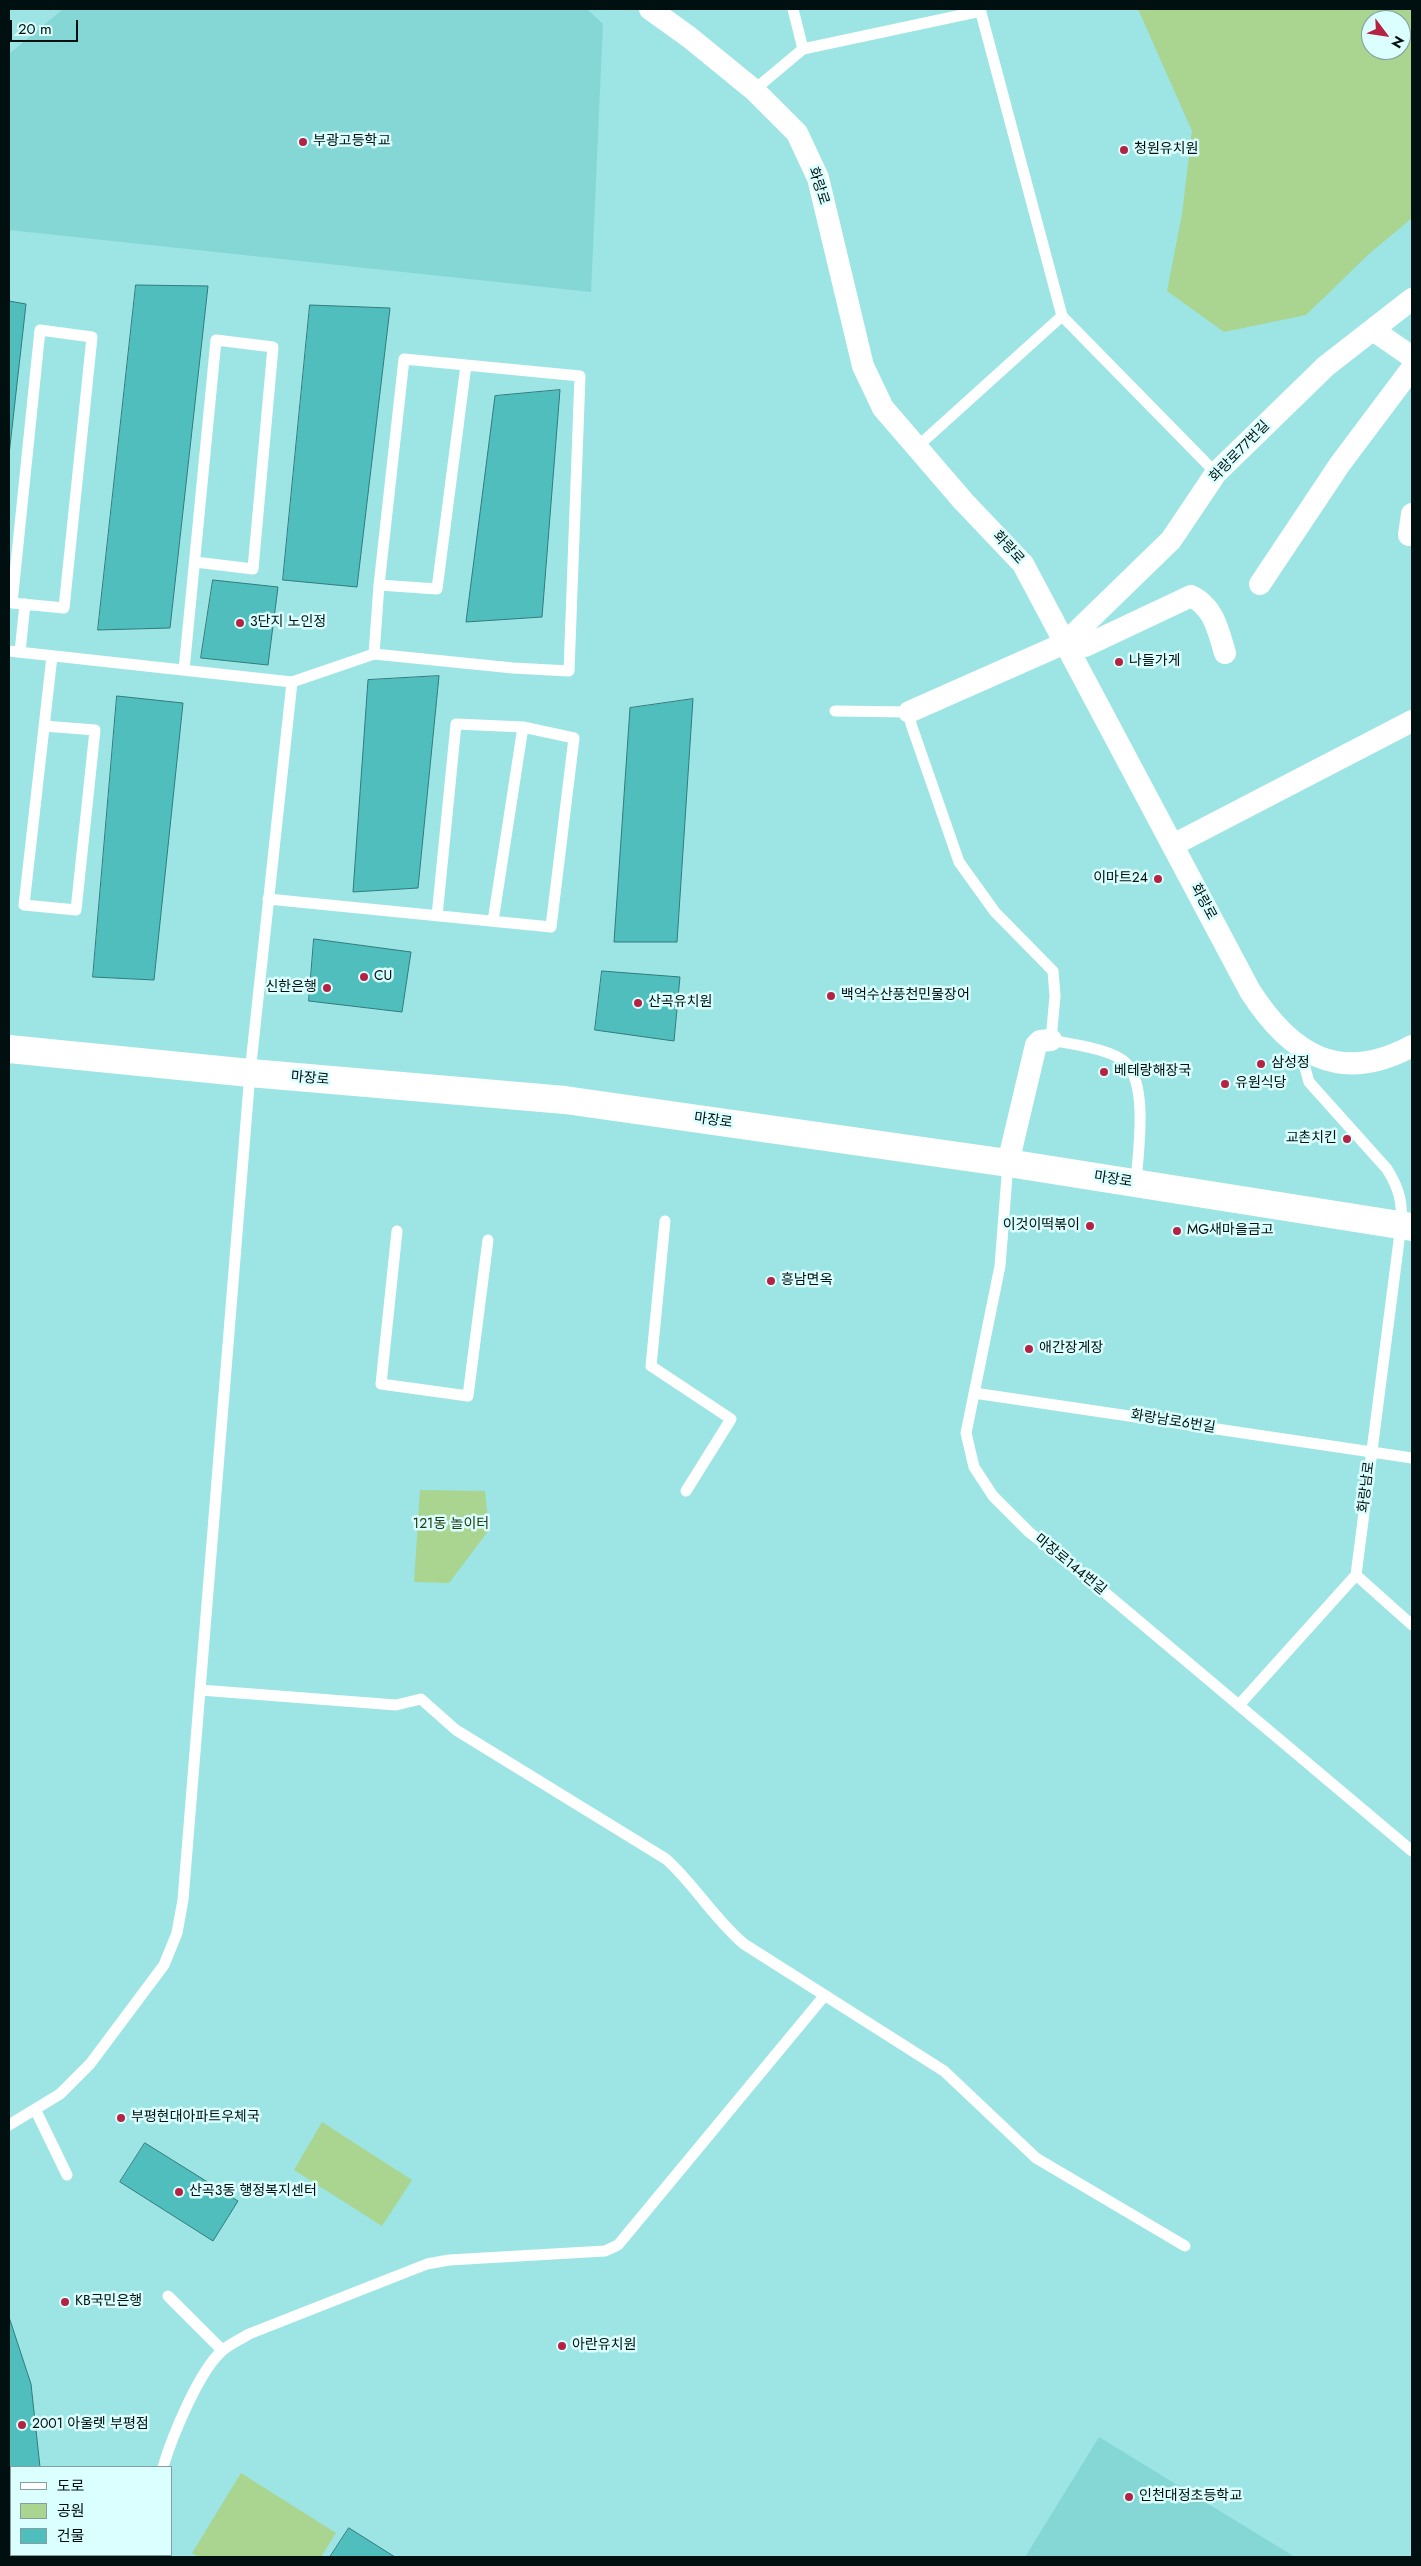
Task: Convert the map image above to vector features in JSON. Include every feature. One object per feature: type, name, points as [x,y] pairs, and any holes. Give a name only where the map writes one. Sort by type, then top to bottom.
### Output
[{"type":"main road","name":"마장로","points":[[9,1049],[250,1074],[565,1100],[1008,1163],[1406,1226]]},
{"type":"street","name":"화랑로","points":[[650,9],[689,37],[754,90],[797,134],[818,178],[863,366],[883,408],[964,502],[1023,564],[1250,991],[1266,1016],[1299,1046],[1343,1064],[1373,1063],[1412,1046]]},
{"type":"street","name":"화랑로77번길","points":[[1065,643],[1171,540],[1216,473],[1326,366],[1412,299]]},
{"type":"street","points":[[1373,330],[1412,357]]},
{"type":"street","points":[[1260,584],[1340,464],[1412,368]]},
{"type":"street","points":[[909,712],[1065,643],[1085,646],[1191,596],[1203,602],[1213,616],[1225,653]]},
{"type":"street","points":[[1173,845],[1412,721]]},
{"type":"street","points":[[1008,1163],[1036,1045],[1040,1041],[1051,1040]]},
{"type":"lane","points":[[794,9],[803,50]]},
{"type":"lane","points":[[754,90],[803,50],[980,10],[1062,316],[1216,473]]},
{"type":"lane","points":[[917,447],[1062,316]]},
{"type":"lane","points":[[40,330],[92,337],[64,608],[25,604],[12,603],[40,330]]},
{"type":"lane","points":[[184,670],[216,340],[273,347],[253,569],[195,562]]},
{"type":"lane","points":[[25,604],[14,652],[292,682],[374,654],[513,668],[569,670],[580,376],[404,359],[379,586],[374,654]]},
{"type":"lane","points":[[379,586],[437,589],[466,365]]},
{"type":"lane","points":[[44,726],[95,730],[76,910],[24,905],[44,726],[52,656]]},
{"type":"lane","points":[[9,2125],[60,2094],[90,2064],[164,1965],[178,1933],[183,1900],[250,1074],[292,682]]},
{"type":"lane","points":[[835,711],[909,712],[911,724],[959,862],[995,912],[1052,971],[1055,996],[1051,1040],[1095,1049],[1126,1063],[1136,1081],[1140,1112],[1136,1183]]},
{"type":"lane","points":[[268,899],[493,922],[551,927],[574,738],[523,727],[456,724],[436,916]]},
{"type":"lane","points":[[493,922],[523,727]]},
{"type":"lane","name":"화랑남로","points":[[1299,1046],[1309,1082],[1387,1169],[1397,1185],[1406,1226],[1371,1452],[1356,1575]]},
{"type":"lane","name":"마장로144번길","points":[[1008,1163],[1000,1266],[966,1433],[974,1468],[993,1496],[1030,1532],[1412,1851]]},
{"type":"lane","points":[[664,1221],[651,1366],[731,1419],[686,1491]]},
{"type":"lane","points":[[397,1231],[381,1384],[468,1396],[488,1240]]},
{"type":"lane","name":"화랑남로6번길","points":[[974,1392],[1412,1458]]},
{"type":"lane","points":[[1239,1705],[1356,1575],[1412,1625]]},
{"type":"lane","points":[[200,1690],[396,1705],[421,1699],[456,1730],[666,1859],[685,1876],[732,1934],[744,1944],[944,2071],[1036,2158],[1185,2246]]},
{"type":"lane","points":[[163,2466],[174,2432],[208,2369],[222,2350],[249,2334],[428,2264],[449,2260],[605,2251],[618,2245],[825,1995]]},
{"type":"lane","points":[[36,2110],[67,2175]]},
{"type":"lane","points":[[168,2296],[222,2350]]},
{"type":"shaded area","name":"부광고등학교","points":[[63,9],[587,9],[603,24],[591,292],[9,230],[9,54]]},
{"type":"shaded area","name":"인천대정초등학교","points":[[1099,2437],[1295,2557],[1025,2557]]},
{"type":"green space","points":[[1138,9],[1412,9],[1412,218],[1369,254],[1306,315],[1224,332],[1167,291],[1182,214],[1192,131]]},
{"type":"green space","name":"121동 놀이터","points":[[420,1490],[485,1491],[489,1530],[449,1583],[414,1582]]},
{"type":"green space","points":[[322,2122],[412,2180],[382,2226],[294,2170]]},
{"type":"green space","points":[[241,2473],[336,2533],[321,2557],[199,2557],[192,2553]]},
{"type":"building","points":[[136,285],[208,286],[170,628],[98,630]]},
{"type":"building","points":[[9,301],[26,304],[9,455]]},
{"type":"building","points":[[310,305],[390,308],[357,587],[283,580]]},
{"type":"building","points":[[560,390],[542,617],[466,622],[495,396]]},
{"type":"building","name":"3단지 노인정","points":[[213,580],[278,587],[268,665],[201,658]]},
{"type":"building","points":[[439,676],[418,888],[353,892],[368,680]]},
{"type":"building","points":[[117,696],[183,703],[154,980],[93,977]]},
{"type":"building","points":[[693,699],[677,942],[614,942],[630,708]]},
{"type":"building","points":[[314,939],[411,952],[402,1012],[309,1001]]},
{"type":"building","name":"산곡유치원","points":[[602,971],[680,977],[674,1041],[595,1030]]},
{"type":"building","name":"산곡3동 행정복지센터","points":[[145,2143],[238,2201],[213,2241],[120,2182]]},
{"type":"building","name":"2001 아울렛 부평점","points":[[9,2317],[31,2384],[40,2466],[10,2466],[10,2556],[49,2557],[9,2557]]},
{"type":"building","points":[[349,2528],[395,2557],[330,2557]]},
{"type":"place","name":"부광고등학교","points":[[303,142]]},
{"type":"place","name":"청원유치원","points":[[1124,150]]},
{"type":"place","name":"3단지 노인정","points":[[240,623]]},
{"type":"place","name":"나들가게","points":[[1119,662]]},
{"type":"place","name":"이마트24","points":[[1158,879]]},
{"type":"place","name":"CU","points":[[364,977]]},
{"type":"place","name":"신한은행","points":[[327,988]]},
{"type":"place","name":"백억수산풍천민물장어","points":[[831,996]]},
{"type":"place","name":"산곡유치원","points":[[638,1003]]},
{"type":"place","name":"삼성정","points":[[1261,1064]]},
{"type":"place","name":"베테랑해장국","points":[[1104,1072]]},
{"type":"place","name":"유원식당","points":[[1225,1084]]},
{"type":"place","name":"교촌치킨","points":[[1347,1139]]},
{"type":"place","name":"이것이떡볶이","points":[[1090,1226]]},
{"type":"place","name":"MG새마을금고","points":[[1177,1231]]},
{"type":"place","name":"흥남면옥","points":[[771,1281]]},
{"type":"place","name":"애간장게장","points":[[1029,1349]]},
{"type":"place","name":"부평현대아파트우체국","points":[[121,2118]]},
{"type":"place","name":"산곡3동 행정복지센터","points":[[179,2192]]},
{"type":"place","name":"KB국민은행","points":[[65,2302]]},
{"type":"place","name":"아란유치원","points":[[562,2346]]},
{"type":"place","name":"2001 아울렛 부평점","points":[[22,2425]]},
{"type":"place","name":"인천대정초등학교","points":[[1129,2497]]}]
